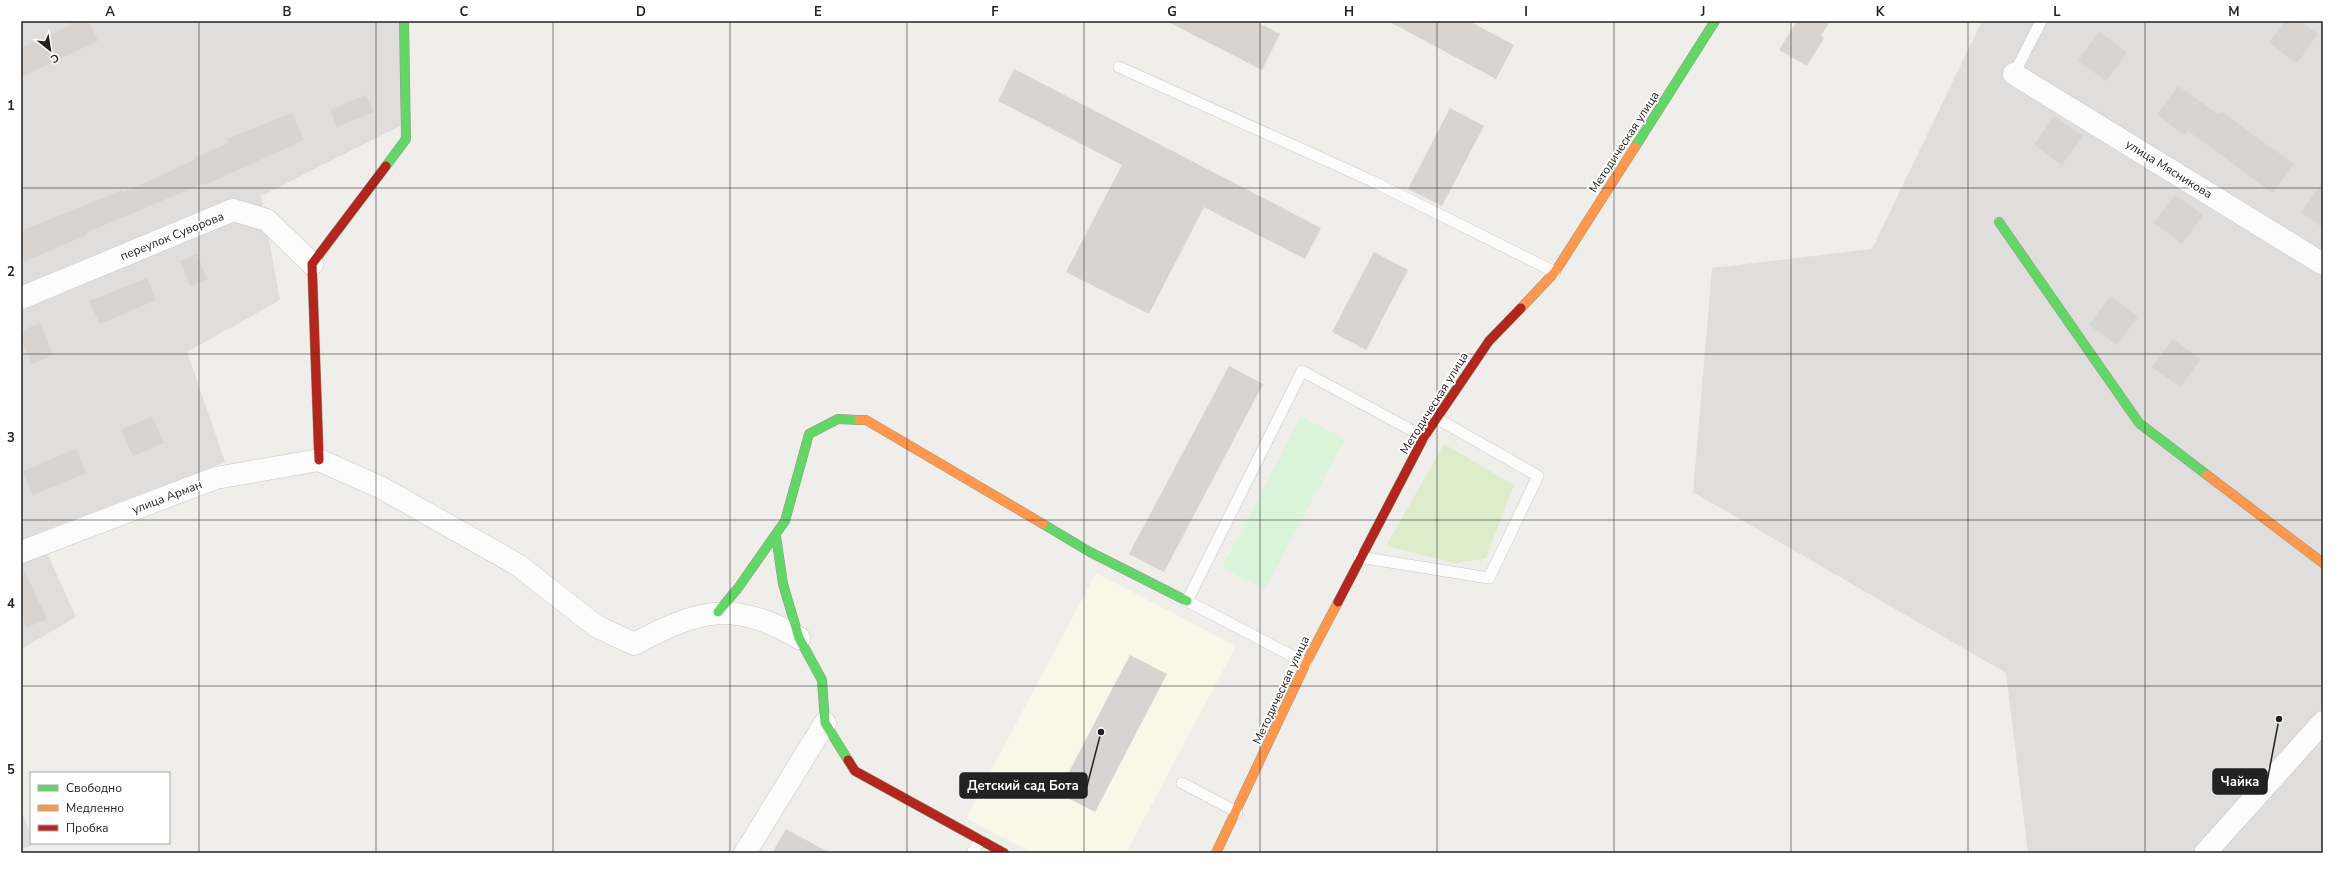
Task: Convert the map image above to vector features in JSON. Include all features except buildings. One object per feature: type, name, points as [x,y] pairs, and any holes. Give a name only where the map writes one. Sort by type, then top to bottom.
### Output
[{"type":"street","points":[[404,21],[406,139],[312,264],[319,460],[382,488],[518,565],[596,626],[634,644],[667,627],[718,612],[750,616],[780,627],[799,638]]},
{"type":"street","name":"Методическая улица","points":[[1216,853],[1237,812],[1306,662],[1359,557],[1424,437],[1489,341],[1555,272],[1714,21]]},
{"type":"street","name":"улица Мясникова","points":[[2014,74],[2323,264]]},
{"type":"street","name":"переулок Суворова","points":[[21,298],[233,210],[267,220],[312,264]]},
{"type":"street","points":[[1999,222],[2140,423],[2323,562]]},
{"type":"street","points":[[718,612],[738,588],[776,536],[785,520],[809,434],[838,419],[866,420],[1090,552],[1186,601]]},
{"type":"street","name":"улица Арман","points":[[21,552],[216,478],[319,460]]},
{"type":"street","points":[[776,536],[783,584],[799,638],[822,680],[824,723],[855,771],[1004,853]]},
{"type":"street","points":[[2205,853],[2323,722]]},
{"type":"street","points":[[745,853],[824,723]]},
{"type":"lane","points":[[2014,74],[2041,21]]},
{"type":"lane","points":[[1119,67],[1372,180],[1555,272]]},
{"type":"lane","points":[[1306,662],[1186,601],[1302,371],[1424,437]]},
{"type":"lane","points":[[1359,557],[1489,578],[1538,476],[1436,418]]},
{"type":"lane","points":[[1182,783],[1237,812]]},
{"type":"lane","points":[[972,853],[980,840]]},
{"type":"shaded area","points":[[21,21],[402,21],[400,126],[261,196],[280,300],[187,352],[225,462],[38,533],[76,617],[21,649]]},
{"type":"shaded area","points":[[1982,21],[2323,21],[2323,853],[2028,853],[2006,673],[1693,492],[1712,268],[1872,249]]},
{"type":"shaded area","points":[[1096,573],[1236,646],[1126,853],[1032,853],[966,818]]},
{"type":"shaded area","points":[[21,808],[30,834],[30,844],[34,844],[21,850]]},
{"type":"green space","points":[[1301,416],[1345,439],[1265,589],[1222,568]]},
{"type":"green space","points":[[1444,444],[1514,485],[1485,559],[1454,563],[1386,546]]},
{"type":"traffic: fast","points":[[386,166],[406,139],[404,21]]},
{"type":"traffic: fast","points":[[1635,147],[1715,21]]},
{"type":"traffic: fast","points":[[1999,222],[2139,423],[2207,475]]},
{"type":"traffic: fast","points":[[718,612],[738,588],[785,521],[809,434],[838,419],[859,420]]},
{"type":"traffic: fast","points":[[1043,524],[1090,552],[1187,601]]},
{"type":"traffic: fast","points":[[776,536],[783,584],[799,638],[822,680],[825,723],[848,760]]},
{"type":"traffic: slow","points":[[1521,308],[1555,272],[1635,147]]},
{"type":"traffic: slow","points":[[859,420],[866,420],[1043,524]]},
{"type":"traffic: slow","points":[[2207,475],[2323,563]]},
{"type":"traffic: slow","points":[[1216,853],[1306,663],[1338,602]]},
{"type":"traffic: jam","points":[[319,460],[312,264],[386,166]]},
{"type":"traffic: jam","points":[[1338,602],[1424,437],[1489,341],[1521,308]]},
{"type":"traffic: jam","points":[[848,760],[855,771],[1004,853]]},
{"type":"place","name":"Чайка","points":[[2279,719]]},
{"type":"place","name":"Детский сад Бота","points":[[1101,732]]}]
